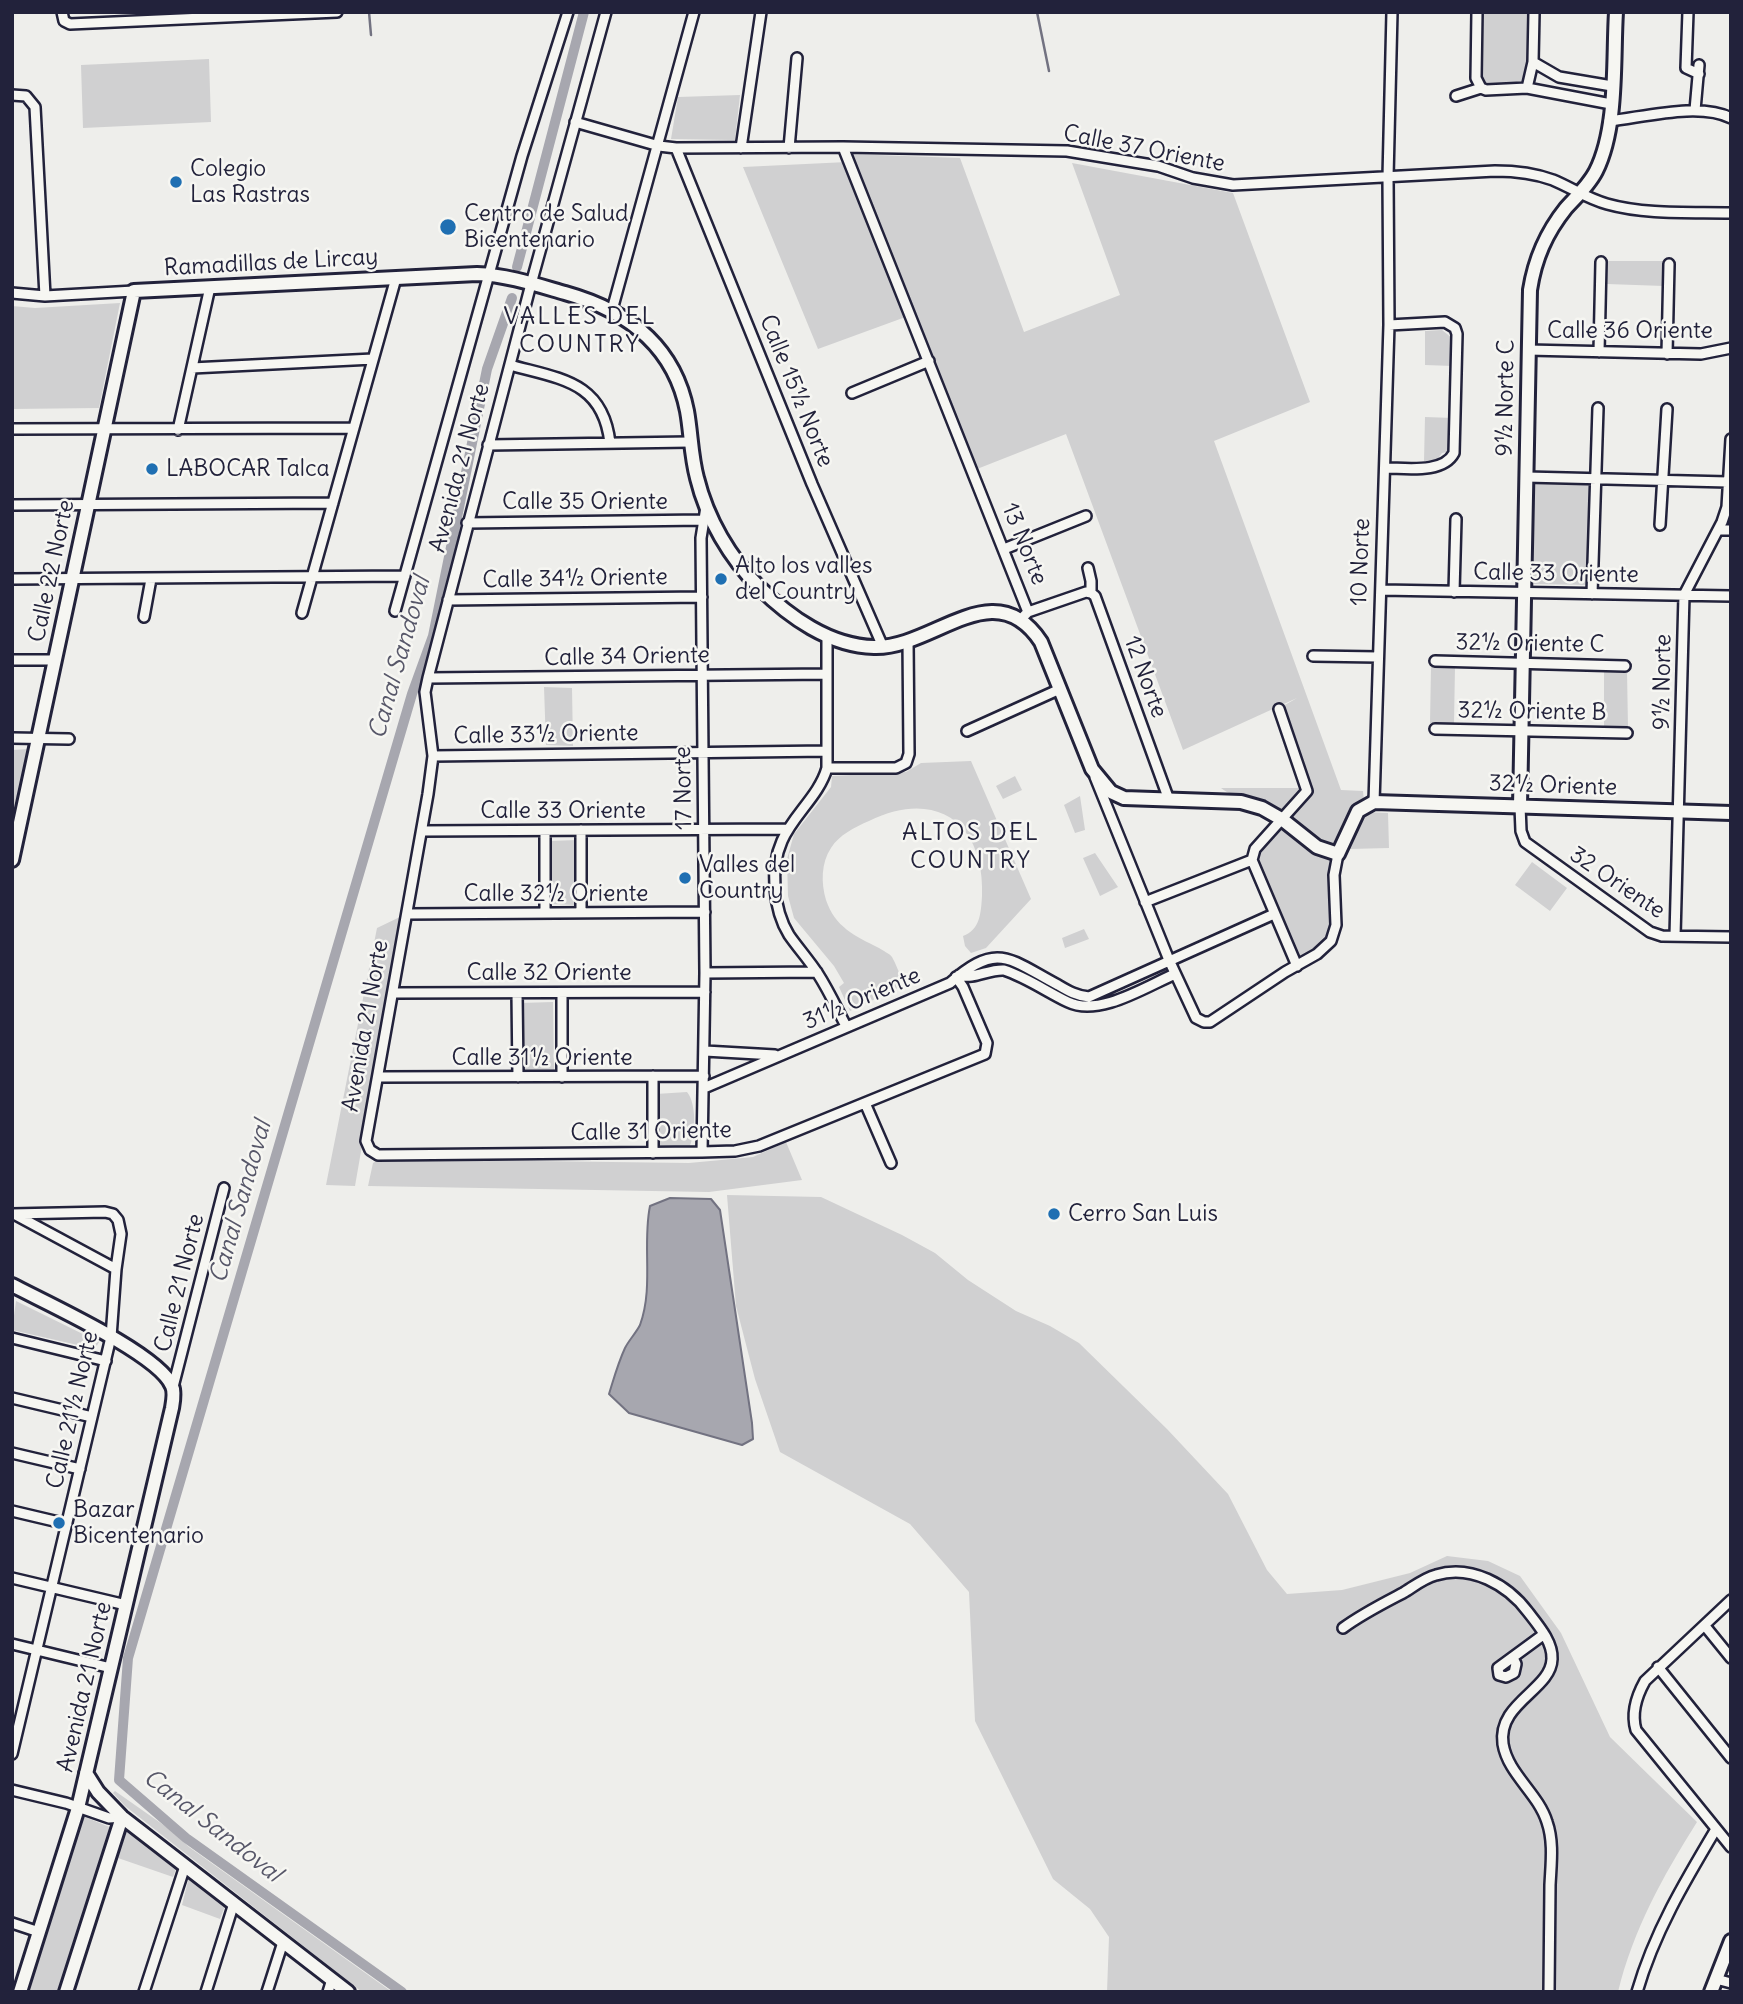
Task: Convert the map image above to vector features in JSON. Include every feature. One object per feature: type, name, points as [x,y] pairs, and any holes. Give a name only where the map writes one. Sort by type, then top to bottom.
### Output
[{"type":"street","points":[[62,12],[64,21],[70,24],[129,17],[337,12]]},
{"type":"street","name":"Avenida 21 Norte","points":[[395,611],[522,156],[568,12]]},
{"type":"street","points":[[575,122],[606,12]]},
{"type":"street","points":[[612,310],[694,12]]},
{"type":"street","points":[[741,148],[761,12]]},
{"type":"street","name":"10 Norte","points":[[1374,802],[1390,325],[1388,177],[1392,12]]},
{"type":"street","points":[[1477,12],[1476,78],[1481,88]]},
{"type":"street","points":[[1527,88],[1533,62],[1534,12]]},
{"type":"street","name":"9½ Norte C","points":[[1520,806],[1530,290],[1535,264],[1550,230],[1592,178],[1600,162],[1611,104],[1616,12]]},
{"type":"street","points":[[1688,12],[1686,68],[1699,69],[1695,110]]},
{"type":"street","points":[[789,148],[797,58]]},
{"type":"street","points":[[1533,62],[1559,77],[1612,86]]},
{"type":"street","points":[[1456,96],[1481,88],[1527,88],[1611,104]]},
{"type":"street","points":[[12,95],[29,98],[35,111],[45,296]]},
{"type":"street","points":[[1609,121],[1695,110],[1719,112],[1731,118]]},
{"type":"street","name":"Avenida 21 Norte","points":[[379,1155],[370,1150],[366,1142],[394,993],[433,756],[425,692],[467,523],[575,122]]},
{"type":"street","name":"Calle 37 Oriente","points":[[575,122],[659,146],[676,148],[1067,151],[1157,166],[1193,178],[1233,185],[1518,172],[1555,181],[1579,194],[1630,209],[1731,213]]},
{"type":"street","name":"Calle 15½ Norte","points":[[676,148],[812,484],[883,647]]},
{"type":"street","name":"13 Norte","points":[[843,148],[1004,549],[1024,616],[1041,642],[1145,902],[1196,1018],[1210,1022],[1297,966]]},
{"type":"street","points":[[1599,352],[1601,262]]},
{"type":"street","points":[[1667,354],[1669,264]]},
{"type":"street","name":"Ramadillas de Lircay","points":[[12,293],[45,296],[489,274],[582,298],[612,310],[641,330],[669,364],[684,396],[704,514],[728,550],[754,582],[791,614],[827,635],[856,645],[883,647]]},
{"type":"street","points":[[302,613],[396,278]]},
{"type":"street","points":[[178,430],[210,287]]},
{"type":"street","name":"Calle 22 Norte","points":[[12,860],[134,291]]},
{"type":"street","points":[[1385,468],[1429,467],[1446,463],[1454,453],[1458,364],[1455,328],[1445,322],[1390,325]]},
{"type":"street","name":"Calle 36 Oriente","points":[[1528,350],[1701,354],[1731,348]]},
{"type":"street","points":[[192,368],[373,359]]},
{"type":"street","points":[[852,393],[929,361]]},
{"type":"street","points":[[510,365],[567,381],[585,390],[596,401],[604,416],[610,443]]},
{"type":"street","points":[[1592,594],[1598,408]]},
{"type":"street","points":[[1660,525],[1667,410]]},
{"type":"street","points":[[12,429],[354,428]]},
{"type":"street","name":"9½ Norte","points":[[1675,936],[1684,595],[1727,507],[1731,439]]},
{"type":"street","points":[[488,445],[690,442]]},
{"type":"street","points":[[1526,477],[1728,482]]},
{"type":"street","points":[[12,505],[333,503]]},
{"type":"street","name":"Calle 35 Oriente","points":[[467,523],[704,514]]},
{"type":"street","name":"17 Norte","points":[[702,1153],[705,1051],[702,597],[704,514]]},
{"type":"street","points":[[1004,549],[1086,516]]},
{"type":"street","points":[[1454,592],[1455,519]]},
{"type":"street","points":[[1718,530],[1731,530]]},
{"type":"street","name":"12 Norte","points":[[1088,568],[1091,593],[1169,800]]},
{"type":"street","points":[[12,579],[405,576]]},
{"type":"street","points":[[144,617],[151,579]]},
{"type":"street","name":"Calle 33 Oriente","points":[[1381,590],[1731,596]]},
{"type":"street","points":[[883,647],[985,612],[1024,616],[1086,592],[1091,593]]},
{"type":"street","name":"Calle 34½ Oriente","points":[[448,600],[702,597]]},
{"type":"street","points":[[827,635],[827,768],[824,779],[788,829],[778,851],[777,901],[789,934],[817,972],[846,1026]]},
{"type":"street","points":[[827,768],[893,769],[904,765],[909,754],[908,640]]},
{"type":"street","points":[[1313,656],[1378,657]]},
{"type":"street","points":[[12,660],[55,660]]},
{"type":"street","name":"32½ Oriente C","points":[[1435,661],[1625,666]]},
{"type":"street","name":"Calle 34 Oriente","points":[[428,678],[827,674]]},
{"type":"street","points":[[967,731],[1060,690]]},
{"type":"street","points":[[1279,709],[1307,791],[1255,849],[1252,860],[1297,966],[1325,948],[1335,932],[1334,875],[1338,854],[1358,811],[1366,804],[1374,802]]},
{"type":"street","name":"32½ Oriente B","points":[[1435,729],[1627,733]]},
{"type":"street","points":[[12,738],[69,739]]},
{"type":"street","name":"Calle 33½ Oriente","points":[[433,756],[827,751]]},
{"type":"street","points":[[1092,769],[1111,792],[1124,797],[1241,802],[1262,808],[1283,820],[1317,848],[1338,854]]},
{"type":"street","name":"32½ Oriente","points":[[1374,802],[1731,813]]},
{"type":"street","name":"32 Oriente","points":[[1520,806],[1521,834],[1529,845],[1650,932],[1658,936],[1731,937]]},
{"type":"street","name":"Calle 33 Oriente","points":[[422,831],[788,829]]},
{"type":"street","points":[[581,830],[581,913]]},
{"type":"street","points":[[545,831],[545,913]]},
{"type":"street","points":[[1145,902],[1252,860]]},
{"type":"street","name":"Calle 32½ Oriente","points":[[407,914],[705,912]]},
{"type":"street","points":[[1084,1002],[1169,960],[1274,914]]},
{"type":"street","name":"31½ Oriente","points":[[704,1088],[950,983],[969,966],[985,959],[1004,958],[1073,993],[1084,1002]]},
{"type":"street","points":[[705,973],[817,972]]},
{"type":"street","points":[[1084,1002],[1102,1005],[1175,974]]},
{"type":"street","name":"Calle 31 Oriente","points":[[379,1155],[702,1153],[747,1149],[982,1056],[987,1051],[987,1043],[958,976]]},
{"type":"street","name":"Calle 32 Oriente","points":[[394,993],[705,992]]},
{"type":"street","points":[[517,993],[518,1077]]},
{"type":"street","points":[[562,993],[562,1077]]},
{"type":"street","name":"31½ Oriente","points":[[705,1051],[777,1055]]},
{"type":"street","points":[[653,1076],[653,1153]]},
{"type":"street","name":"Calle 31½ Oriente","points":[[379,1077],[704,1076]]},
{"type":"street","points":[[865,1103],[891,1163]]},
{"type":"street","name":"Calle 21 Norte","points":[[173,1387],[224,1188]]},
{"type":"street","name":"Calle 21½ Norte","points":[[12,1214],[105,1212],[113,1214],[121,1226],[111,1337],[12,1754]]},
{"type":"street","points":[[12,1214],[116,1269]]},
{"type":"street","points":[[12,1285],[111,1337],[156,1366],[173,1387]]},
{"type":"street","points":[[12,1338],[106,1361]]},
{"type":"street","name":"Avenida 21 Norte","points":[[20,1992],[78,1808],[173,1408],[173,1387]]},
{"type":"street","points":[[12,1398],[92,1417]]},
{"type":"street","points":[[12,1453],[80,1469]]},
{"type":"street","points":[[12,1511],[67,1524]]},
{"type":"street","points":[[1343,1628],[1359,1616],[1434,1575],[1469,1573],[1505,1588],[1522,1604],[1549,1644],[1552,1660],[1541,1680],[1511,1711],[1504,1726],[1503,1743],[1510,1765],[1542,1807],[1551,1835],[1549,1992]]},
{"type":"street","points":[[12,1578],[126,1605]]},
{"type":"street","points":[[1731,1600],[1645,1681],[1638,1693],[1633,1713],[1636,1730],[1731,1847]]},
{"type":"street","points":[[1705,1626],[1731,1658]]},
{"type":"street","points":[[1513,1658],[1543,1635]]},
{"type":"street","points":[[12,1644],[111,1668]]},
{"type":"street","points":[[1658,1667],[1731,1758]]},
{"type":"street","points":[[86,1773],[98,1792],[122,1817],[283,1942],[330,1986],[348,1992]]},
{"type":"street","points":[[12,1790],[109,1818],[122,1817]]},
{"type":"street","points":[[66,1992],[122,1817]]},
{"type":"street","points":[[1637,1992],[1652,1949],[1676,1898],[1716,1829]]},
{"type":"street","points":[[145,1992],[185,1866]]},
{"type":"street","points":[[206,1992],[234,1903]]},
{"type":"street","points":[[12,1923],[39,1932]]},
{"type":"street","points":[[1713,1986],[1731,1941]]},
{"type":"street","points":[[267,1992],[283,1942]]},
{"type":"street","points":[[1713,1986],[1731,1983]]},
{"type":"shaded area","points":[[1477,12],[1534,12],[1527,88],[1481,88]]},
{"type":"shaded area","points":[[209,59],[211,122],[83,128],[81,65]]},
{"type":"shaded area","points":[[740,95],[735,140],[671,139],[678,97]]},
{"type":"shaded area","points":[[849,154],[960,158],[1024,332],[1120,295],[1072,163],[1233,193],[1310,402],[1214,441],[1341,790],[1363,791],[1365,812],[1388,813],[1389,848],[1349,849],[1347,855],[1326,846],[1273,806],[1233,795],[1221,788],[1310,788],[1283,706],[1297,698],[1183,750],[1066,434],[977,469]]},
{"type":"shaded area","points":[[847,162],[911,315],[818,349],[743,167]]},
{"type":"shaded area","points":[[1606,261],[1663,261],[1664,286],[1607,284]]},
{"type":"shaded area","points":[[120,303],[99,408],[12,409],[12,306],[35,308]]},
{"type":"shaded area","points":[[1442,330],[1452,338],[1453,366],[1425,365],[1425,331]]},
{"type":"shaded area","points":[[1425,417],[1453,418],[1451,451],[1442,453],[1436,461],[1424,461]]},
{"type":"shaded area","points":[[1534,483],[1590,483],[1587,585],[1534,584]]},
{"type":"shaded area","points":[[1431,667],[1455,667],[1454,723],[1430,723]]},
{"type":"shaded area","points":[[1604,670],[1627,671],[1628,728],[1604,728]]},
{"type":"shaded area","points":[[544,687],[572,688],[573,746],[546,745]]},
{"type":"shaded area","points":[[28,749],[12,818],[12,750]]},
{"type":"shaded area","points":[[971,761],[1031,899],[986,948],[971,953],[965,946],[963,936],[973,930],[980,915],[981,870],[975,849],[965,831],[952,819],[935,811],[915,809],[893,812],[848,832],[834,843],[825,860],[823,887],[826,900],[840,924],[891,956],[903,981],[896,989],[850,1011],[839,987],[844,983],[834,966],[794,918],[788,896],[787,859],[794,834],[831,787],[832,776],[906,772],[921,763]]},
{"type":"shaded area","points":[[1015,776],[1022,790],[1003,799],[996,786]]},
{"type":"shaded area","points":[[1080,796],[1085,830],[1075,833],[1064,805]]},
{"type":"shaded area","points":[[1283,826],[1335,856],[1330,873],[1331,930],[1321,945],[1298,962],[1256,859],[1258,850]]},
{"type":"shaded area","points":[[577,840],[576,905],[550,904],[550,841]]},
{"type":"shaded area","points":[[1095,853],[1118,887],[1100,896],[1083,858]]},
{"type":"shaded area","points":[[1532,862],[1567,888],[1550,911],[1515,885]]},
{"type":"shaded area","points":[[402,916],[355,1186],[326,1185],[377,928]]},
{"type":"shaded area","points":[[1084,929],[1089,939],[1065,948],[1062,938]]},
{"type":"shaded area","points":[[553,1002],[554,1070],[521,1070],[520,1003]]},
{"type":"shaded area","points":[[687,1092],[694,1120],[693,1137],[688,1150],[657,1147],[656,1094]]},
{"type":"shaded area","points":[[786,1142],[802,1180],[709,1192],[368,1186],[373,1163],[379,1159],[689,1163],[753,1157]]},
{"type":"shaded area","points":[[727,1195],[821,1197],[935,1253],[968,1280],[1016,1311],[1079,1343],[1167,1429],[1228,1494],[1267,1570],[1287,1594],[1342,1590],[1410,1573],[1447,1556],[1488,1561],[1520,1576],[1561,1633],[1610,1737],[1697,1822],[1650,1904],[1624,1969],[1618,1992],[1107,1992],[1109,1937],[1090,1909],[1053,1879],[975,1721],[969,1592],[910,1524],[780,1452],[755,1379],[736,1306]]},
{"type":"shaded area","points":[[670,1198],[711,1199],[720,1210],[752,1423],[753,1439],[742,1445],[629,1413],[609,1394],[623,1354],[640,1325],[644,1311],[650,1206]]},
{"type":"shaded area","points":[[16,1301],[99,1342],[95,1349],[12,1330]]},
{"type":"shaded area","points":[[115,1791],[392,1992],[362,1992],[125,1806],[113,1793]]},
{"type":"shaded area","points":[[80,1815],[112,1828],[59,1992],[26,1992]]},
{"type":"shaded area","points":[[126,1830],[176,1869],[173,1877],[118,1858]]},
{"type":"shaded area","points":[[189,1877],[225,1906],[220,1919],[182,1905]]},
{"type":"waterway","points":[[369,12],[371,35]]},
{"type":"waterway","name":"Canal Sandoval","points":[[517,267],[584,12]]},
{"type":"waterway","points":[[1037,12],[1049,71]]},
{"type":"waterway","name":"Canal Sandoval","points":[[402,1992],[186,1838],[119,1780],[128,1658],[412,694],[433,636],[487,369],[512,298]]},
{"type":"place","name":"Colegio Las Rastras","points":[[176,182]]},
{"type":"place","name":"Centro de Salud Bicentenario","points":[[448,227]]},
{"type":"place","name":"LABOCAR Talca","points":[[152,469]]},
{"type":"place","name":"Alto los valles del Country","points":[[721,579]]},
{"type":"place","name":"Valles del Country","points":[[685,878]]},
{"type":"place","name":"Cerro San Luis","points":[[1054,1214]]},
{"type":"place","name":"Bazar Bicentenario","points":[[59,1523]]},
{"type":"district","name":"VALLES DEL COUNTRY","points":[[580,331]]},
{"type":"district","name":"ALTOS DEL COUNTRY","points":[[971,847]]}]
